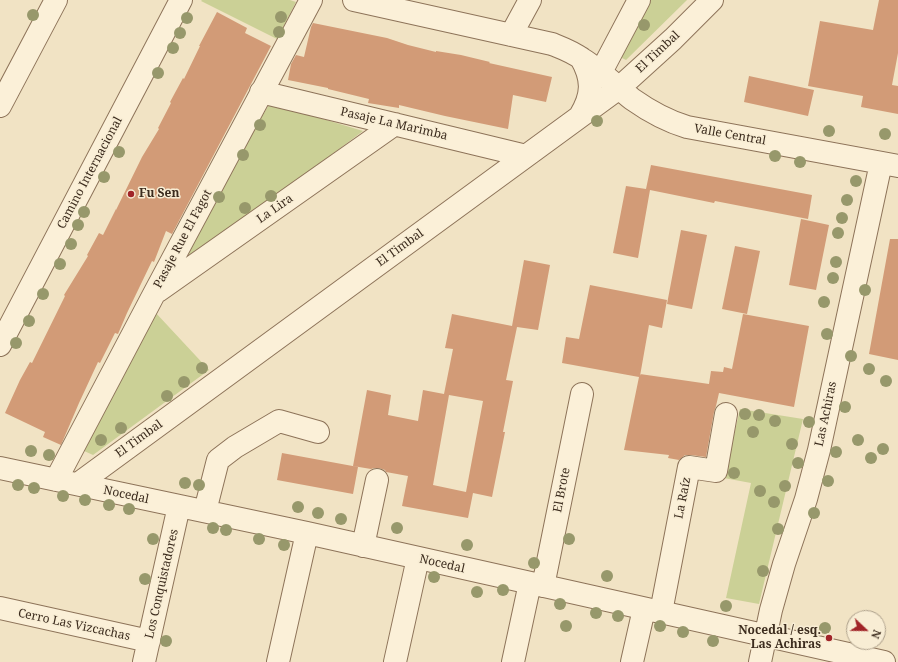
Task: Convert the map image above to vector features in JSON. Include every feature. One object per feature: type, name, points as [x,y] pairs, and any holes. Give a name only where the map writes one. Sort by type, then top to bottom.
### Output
[{"type":"street","points":[[0,106],[56,0]]},
{"type":"street","name":"Camino Internacional","points":[[0,345],[181,0]]},
{"type":"street","name":"Pasaje Rue El Fagot","points":[[56,480],[311,0]]},
{"type":"street","name":"Valle Central","points":[[354,0],[417,6],[511,35],[552,44],[581,58],[601,72],[633,100],[654,113],[672,122],[687,127],[889,165]]},
{"type":"street","points":[[511,35],[530,0]]},
{"type":"street","points":[[601,72],[639,0]]},
{"type":"street","name":"El Timbal","points":[[78,484],[619,88],[673,39],[712,0]]},
{"type":"street","points":[[580,116],[586,107],[590,87],[589,76],[581,58]]},
{"type":"street","name":"Pasaje La Marimba","points":[[261,92],[526,156]]},
{"type":"street","name":"La Lira","points":[[154,294],[395,124]]},
{"type":"street","name":"Las Achiras","points":[[760,662],[771,610],[784,564],[806,500],[819,450],[889,165]]},
{"type":"street","name":"El Brote","points":[[513,662],[537,584],[582,394]]},
{"type":"street","name":"La Raíz","points":[[652,610],[689,467],[716,471],[726,414]]},
{"type":"street","points":[[205,512],[218,460],[235,447],[279,421],[318,432]]},
{"type":"street","name":"Nocedal","points":[[0,468],[307,533],[884,662]]},
{"type":"street","points":[[363,546],[377,480]]},
{"type":"street","name":"Los Conquistadores","points":[[144,662],[179,506]]},
{"type":"street","points":[[278,662],[307,533]]},
{"type":"street","points":[[395,662],[418,558]]},
{"type":"street","name":"Cerro Las Vizcachas","points":[[0,608],[149,641]]},
{"type":"street","points":[[632,662],[652,610]]},
{"type":"green space","points":[[290,0],[296,2],[277,39],[201,1]]},
{"type":"green space","points":[[651,0],[687,0],[626,60],[620,57]]},
{"type":"green space","points":[[270,103],[363,131],[194,258],[183,250]]},
{"type":"green space","points":[[155,312],[209,370],[93,455],[82,450]]},
{"type":"green space","points":[[740,409],[803,419],[759,604],[726,598],[751,483],[724,478]]},
{"type":"building","points":[[879,0],[898,0],[898,53],[892,85],[898,86],[898,114],[861,107],[863,96],[808,86],[820,21],[873,30]]},
{"type":"building","points":[[217,12],[247,28],[245,33],[271,46],[172,234],[166,231],[154,262],[152,261],[118,334],[115,333],[100,363],[98,362],[61,445],[43,437],[45,432],[5,413],[20,380],[30,362],[32,363],[65,296],[64,295],[88,256],[87,255],[99,233],[103,235],[142,157],[159,129],[158,128],[171,103],[170,102],[183,78],[184,79]]},
{"type":"building","points":[[313,23],[387,38],[436,52],[461,55],[552,77],[546,102],[513,95],[508,129],[399,105],[399,108],[368,103],[369,99],[328,88],[288,80],[291,64],[296,55],[304,57]]},
{"type":"building","points":[[749,76],[814,90],[808,116],[744,102]]},
{"type":"building","points":[[651,165],[812,195],[808,219],[715,201],[714,203],[650,190],[638,258],[613,253],[626,186],[646,189]]},
{"type":"building","points":[[801,219],[829,225],[816,290],[789,285]]},
{"type":"building","points":[[681,230],[707,235],[692,309],[667,304]]},
{"type":"building","points":[[890,239],[898,239],[898,360],[869,354]]},
{"type":"building","points":[[735,246],[760,251],[747,314],[722,309]]},
{"type":"building","points":[[524,260],[550,265],[538,330],[517,327],[506,380],[513,381],[503,432],[505,432],[492,497],[473,493],[468,518],[402,506],[408,476],[386,472],[385,470],[379,468],[371,469],[353,466],[367,390],[391,395],[388,415],[418,421],[423,390],[444,394],[453,349],[445,348],[452,314],[512,326]],"holes":[[[449,395],[483,401],[466,492],[433,485]]]},
{"type":"building","points":[[590,285],[667,300],[662,328],[649,325],[640,374],[709,384],[711,371],[723,372],[724,367],[732,369],[743,314],[809,326],[794,407],[719,393],[706,457],[685,455],[679,460],[668,458],[669,455],[624,450],[639,377],[562,363],[566,337],[579,339]]},
{"type":"building","points":[[282,453],[358,467],[353,494],[277,480]]},
{"type":"place","name":"Fu Sen","points":[[131,194]]},
{"type":"place","name":"Nocedal / esq. Las Achiras","points":[[829,638]]}]
